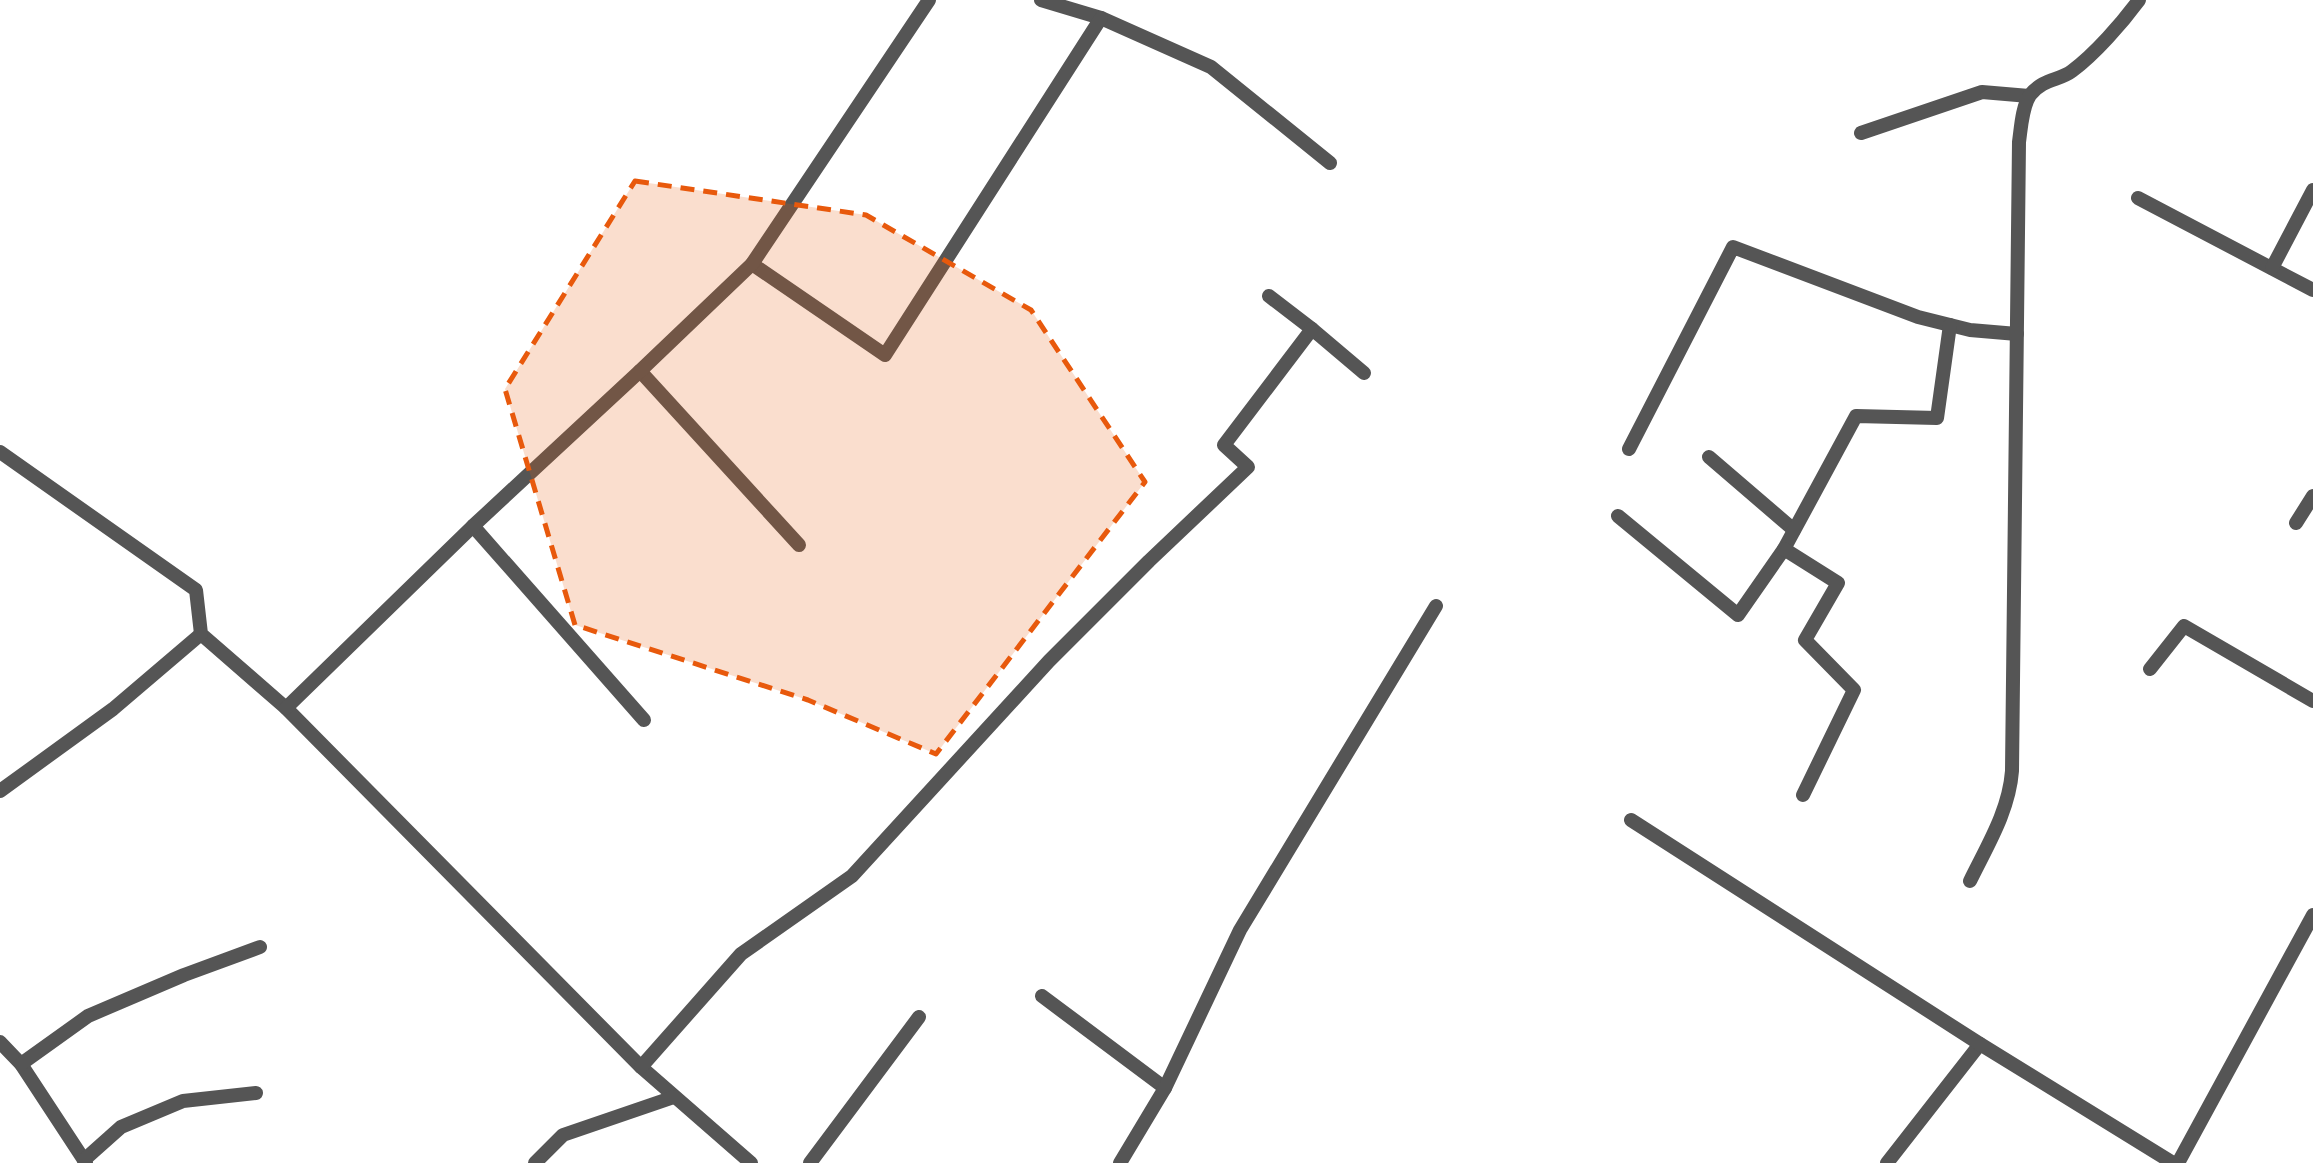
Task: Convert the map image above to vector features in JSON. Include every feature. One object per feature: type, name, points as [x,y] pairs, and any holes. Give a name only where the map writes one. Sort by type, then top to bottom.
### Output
[{"type":"street","points":[[286,708],[473,526],[752,264],[929,0]]},
{"type":"street","points":[[1041,0],[1101,18],[1211,67],[1330,163]]},
{"type":"street","points":[[1970,881],[2003,813],[2010,791],[2019,142],[2022,119],[2029,96],[2048,80],[2070,73],[2124,19],[2139,0]]},
{"type":"street","points":[[752,264],[885,355],[1101,18]]},
{"type":"street","points":[[1861,133],[1982,92],[2029,96]]},
{"type":"street","points":[[2272,268],[2313,190]]},
{"type":"street","points":[[2138,198],[2313,290]]},
{"type":"street","points":[[1629,449],[1733,247],[1884,305],[1970,330],[2017,334]]},
{"type":"street","points":[[1269,296],[1364,373]]},
{"type":"street","points":[[1618,516],[1738,615],[1784,549],[1856,416],[1937,418],[1950,325]]},
{"type":"street","points":[[641,1067],[741,954],[852,876],[1049,661],[1248,467],[1224,444],[1312,329]]},
{"type":"street","points":[[640,371],[799,545]]},
{"type":"street","points":[[0,452],[196,590],[201,634],[286,708],[641,1067],[751,1163]]},
{"type":"street","points":[[1709,457],[1794,530]]},
{"type":"street","points":[[2296,523],[2313,496]]},
{"type":"street","points":[[473,526],[643,720]]},
{"type":"street","points":[[1784,549],[1838,583],[1805,640],[1854,690],[1803,796]]},
{"type":"street","points":[[1119,1163],[1165,1088],[1240,930],[1436,606]]},
{"type":"street","points":[[2150,669],[2185,626],[2313,701]]},
{"type":"street","points":[[0,791],[113,709],[201,634]]},
{"type":"street","points":[[1632,820],[1980,1044],[2176,1163],[2313,915]]},
{"type":"street","points":[[21,1064],[88,1016],[184,975],[260,947]]},
{"type":"street","points":[[1042,996],[1165,1088]]},
{"type":"street","points":[[810,1163],[919,1017]]},
{"type":"street","points":[[0,1042],[21,1064],[85,1161],[121,1127],[183,1101],[256,1093]]},
{"type":"street","points":[[1887,1163],[1980,1044]]},
{"type":"street","points":[[535,1163],[563,1135],[674,1097]]},
{"type":"highlighted area","points":[[635,181],[866,215],[1031,310],[1145,482],[936,754],[808,700],[575,625],[505,389]]}]
